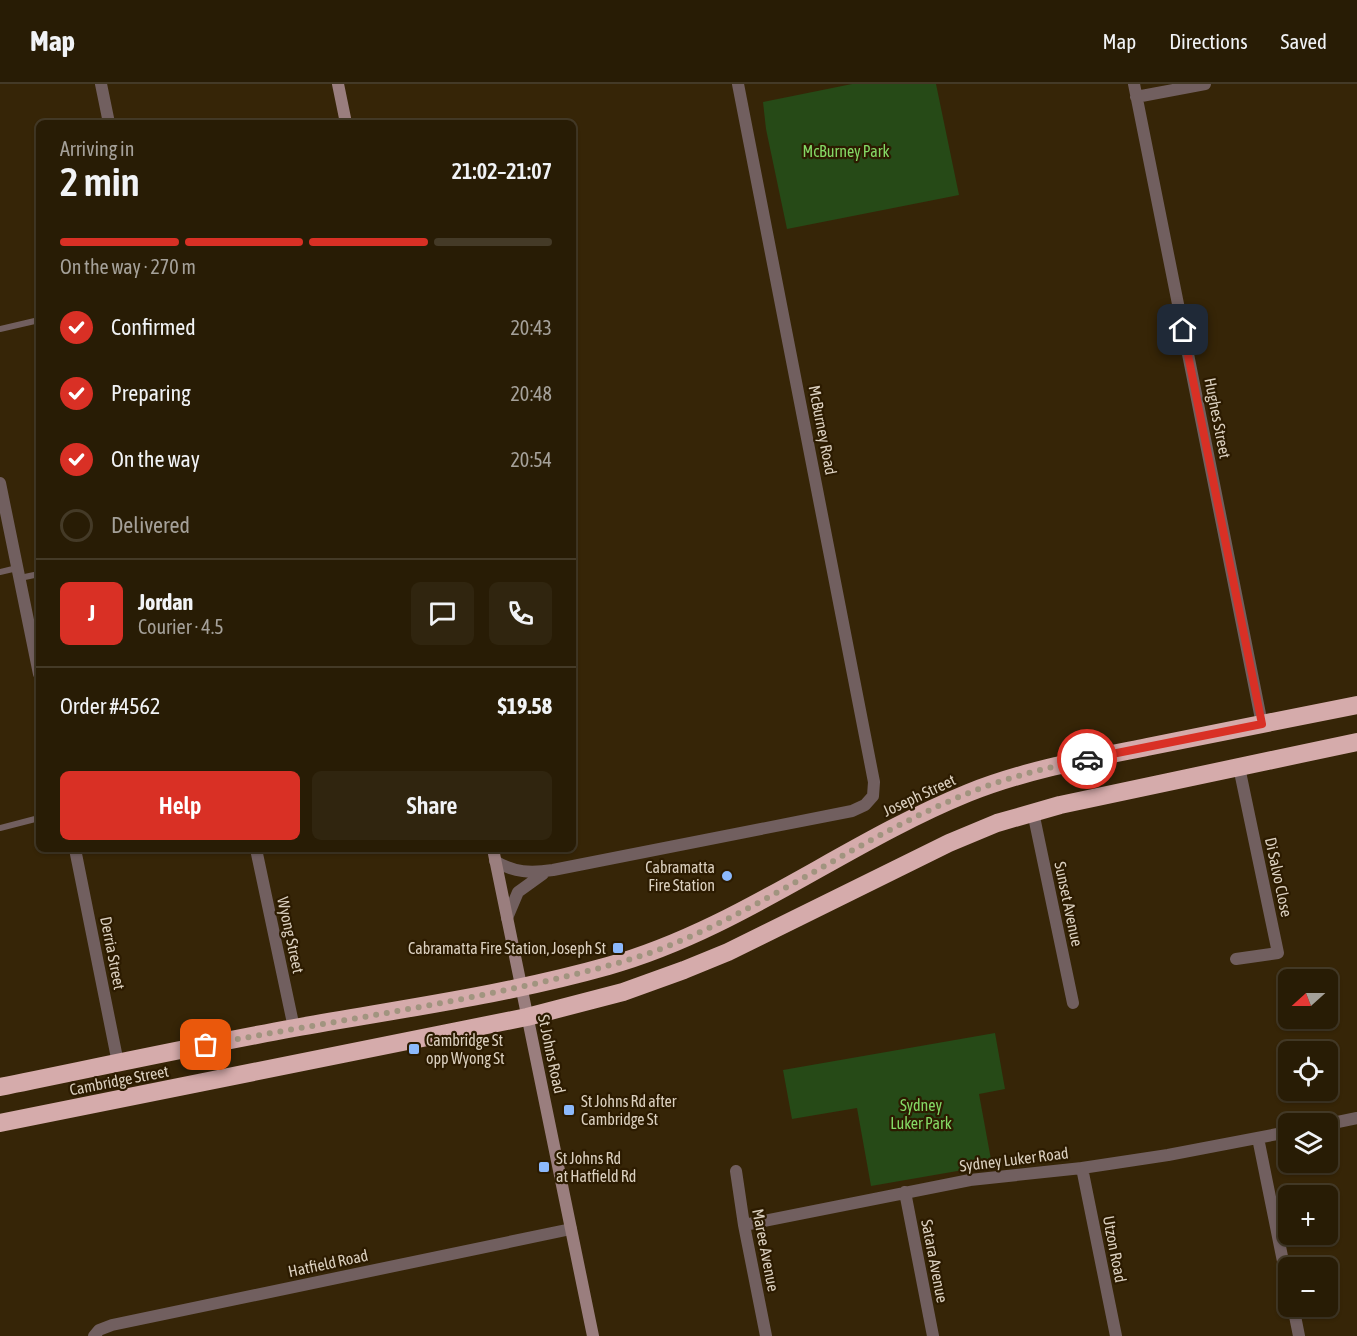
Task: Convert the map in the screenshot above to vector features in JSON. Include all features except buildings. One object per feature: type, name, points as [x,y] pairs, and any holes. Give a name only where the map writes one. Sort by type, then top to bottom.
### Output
[{"type":"highway","name":"Joseph Street","points":[[521,986],[610,966],[672,944],[723,920],[888,831],[941,805],[992,784],[1070,763],[1357,705]]},
{"type":"highway","points":[[527,1017],[623,992],[684,970],[950,843],[997,823],[1033,812],[1357,742]]},
{"type":"highway","name":"Cambridge Street","points":[[0,1087],[294,1028],[441,1004],[521,986]]},
{"type":"highway","name":"Cambridge Street","points":[[0,1123],[527,1017]]},
{"type":"main road","points":[[338,84],[345,120]]},
{"type":"main road","name":"St Johns Road","points":[[494,855],[593,1336]]},
{"type":"street","points":[[101,84],[108,120]]},
{"type":"street","name":"McBurney Road","points":[[738,84],[874,782]]},
{"type":"street","name":"Hughes Street","points":[[1134,84],[1262,724]]},
{"type":"street","points":[[1136,97],[1205,84]]},
{"type":"street","points":[[0,483],[36,660]]},
{"type":"street","name":"Di Salvo Close","points":[[1236,959],[1278,953],[1239,767]]},
{"type":"street","name":"Joseph Street","points":[[494,855],[506,868],[530,873],[553,870],[852,811],[865,805],[873,796],[874,782]]},
{"type":"street","name":"Sunset Avenue","points":[[1033,812],[1073,1003]]},
{"type":"street","name":"Derria Street","points":[[76,852],[118,1063]]},
{"type":"street","name":"Wyong Street","points":[[257,852],[294,1028]]},
{"type":"street","name":"Joseph Street","points":[[507,918],[518,892],[533,879],[553,870]]},
{"type":"street","points":[[1338,1122],[1357,1118]]},
{"type":"street","name":"Sydney Luker Road","points":[[744,1225],[970,1180],[1082,1168],[1168,1155],[1278,1134]]},
{"type":"street","points":[[1258,1138],[1282,1257]]},
{"type":"street","name":"Utzon Road","points":[[1082,1168],[1116,1336]]},
{"type":"street","name":"Maree Avenue","points":[[736,1171],[766,1336]]},
{"type":"street","name":"Satara Avenue","points":[[905,1192],[933,1336]]},
{"type":"street","name":"Hatfield Road","points":[[94,1336],[99,1330],[112,1325],[571,1229]]},
{"type":"street","points":[[1295,1317],[1299,1336]]},
{"type":"lane","points":[[0,329],[36,321]]},
{"type":"lane","points":[[0,572],[36,574]]},
{"type":"lane","points":[[0,828],[36,819]]},
{"type":"green space","name":"McBurney Park","points":[[852,84],[936,84],[959,195],[787,229],[766,129],[763,102]]},
{"type":"green space","name":"Sydney Luker Park","points":[[995,1033],[1005,1089],[979,1094],[992,1165],[871,1186],[857,1108],[792,1119],[783,1070]]},
{"type":"way so far","points":[[206,1045],[441,1004],[610,966],[672,944],[723,920],[850,851],[964,795],[1017,776],[1087,759]]},
{"type":"place","name":"Cabramatta Fire Station","points":[[727,876]]},
{"type":"place","name":"Cabramatta Fire Station, Joseph St","points":[[618,948]]},
{"type":"place","name":"Cambridge St opp Wyong St","points":[[414,1049]]},
{"type":"place","name":"St Johns Rd after Cambridge St","points":[[569,1110]]},
{"type":"place","name":"St Johns Rd at Hatfield Rd","points":[[544,1167]]},
{"type":"route","points":[[1087,759],[1262,724],[1183,330]]}]
